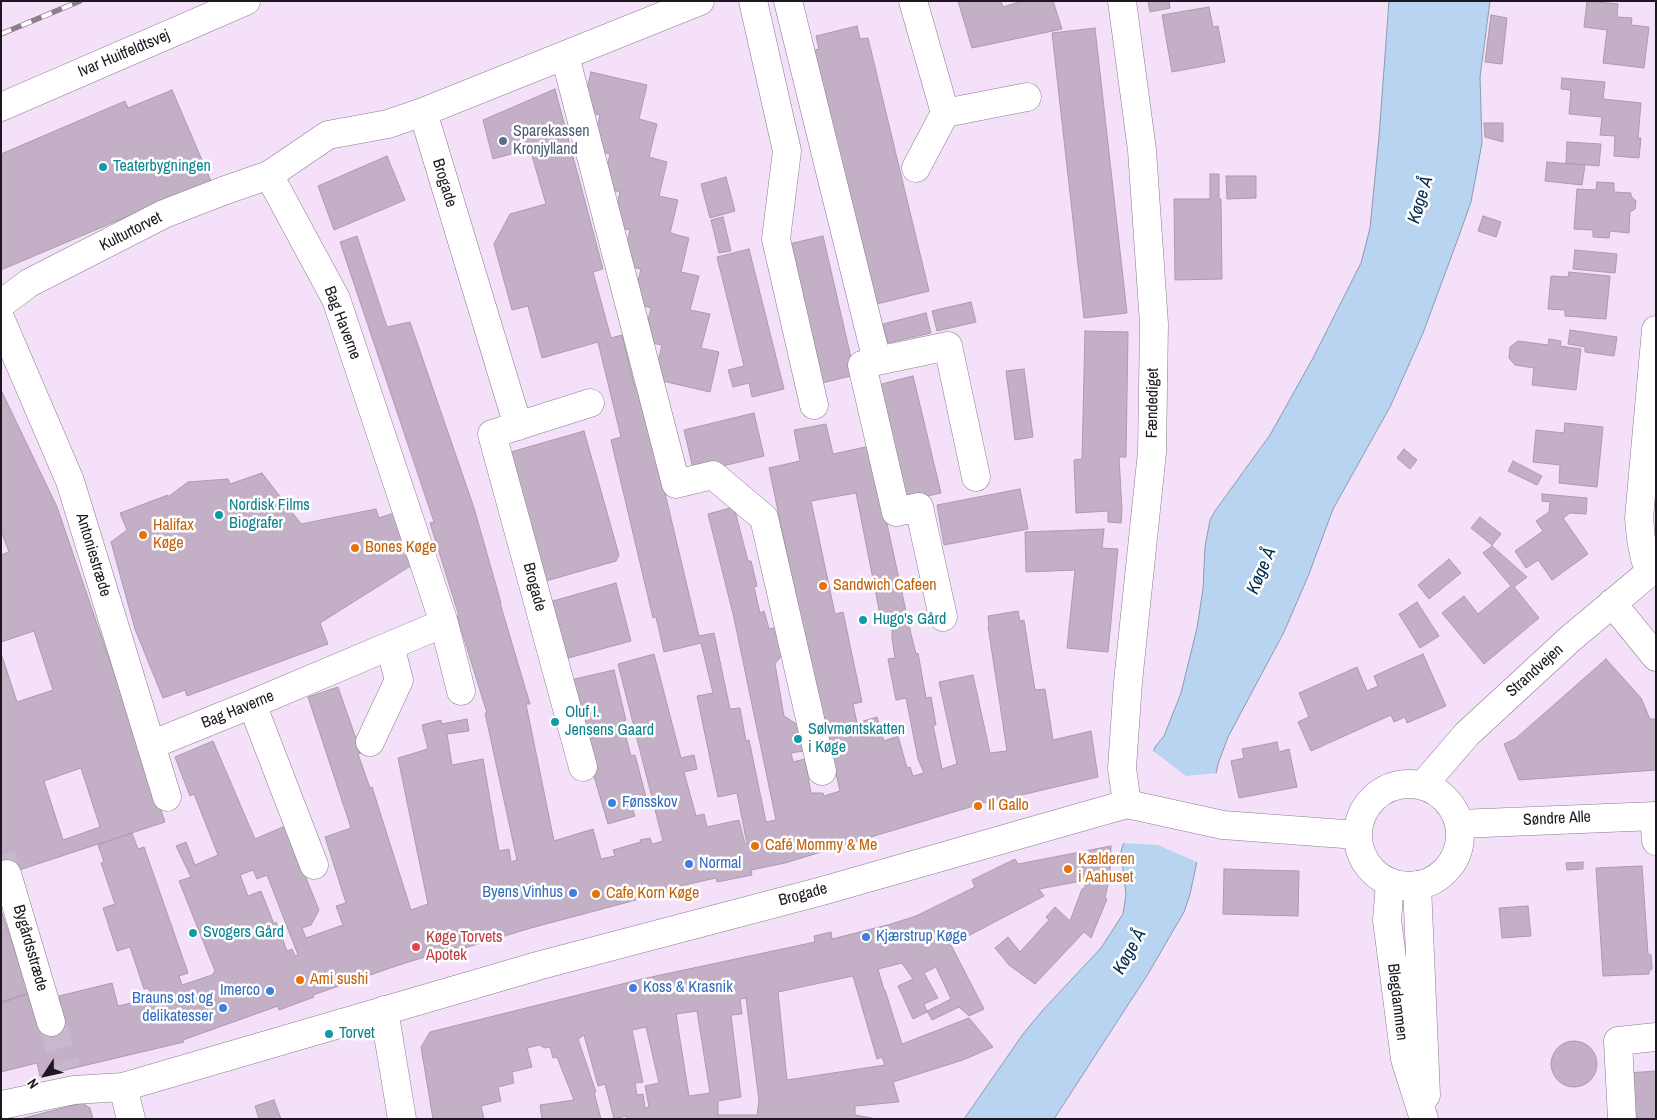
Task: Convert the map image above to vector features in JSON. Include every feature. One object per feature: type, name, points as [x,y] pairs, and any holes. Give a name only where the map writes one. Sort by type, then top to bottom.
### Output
[{"type":"street","name":"Ivar Huitfeldtsvej","points":[[1,107],[246,1]]},
{"type":"street","points":[[269,176],[328,135],[388,124],[423,112],[700,1]]},
{"type":"street","points":[[753,1],[787,151],[776,239],[814,405]]},
{"type":"street","points":[[788,1],[877,361]]},
{"type":"street","points":[[913,1],[945,113],[916,168]]},
{"type":"street","name":"Fændediget","points":[[1122,1],[1142,150],[1154,324],[1152,452],[1128,682],[1122,768],[1127,804]]},
{"type":"street","points":[[565,56],[676,484],[713,475],[764,518],[822,771]]},
{"type":"street","points":[[945,113],[1027,97]]},
{"type":"street","name":"Brogade","points":[[423,112],[518,426]]},
{"type":"street","name":"Kulturtorvet","points":[[1,304],[29,283],[164,214],[223,191],[269,176]]},
{"type":"street","name":"Bag Haverne","points":[[151,745],[444,623],[336,299],[269,176]]},
{"type":"street","name":"Antoniestræde","points":[[1,320],[70,481],[167,797]]},
{"type":"street","points":[[1654,568],[1646,559],[1641,539],[1639,518],[1656,330]]},
{"type":"street","points":[[943,617],[919,507],[896,512],[862,365],[948,346],[976,477]]},
{"type":"street","name":"Brogade","points":[[583,767],[492,434],[590,403]]},
{"type":"street","name":"Strandvejen","points":[[1423,785],[1467,734],[1571,638],[1654,568]]},
{"type":"street","points":[[1612,603],[1656,657]]},
{"type":"street","points":[[444,623],[461,691]]},
{"type":"street","points":[[370,742],[399,680],[390,646]]},
{"type":"street","points":[[252,704],[314,865]]},
{"type":"street","points":[[1407,783],[1423,785],[1435,791],[1446,800],[1454,811],[1459,824],[1460,840],[1455,856],[1446,870],[1433,880],[1417,885],[1404,886],[1390,882],[1377,875],[1366,864],[1360,850],[1357,835],[1360,819],[1367,805],[1378,794],[1392,786],[1407,783]]},
{"type":"street","name":"Brogade","points":[[384,1010],[628,942],[822,891],[1127,804],[1217,824],[1357,835]]},
{"type":"street","name":"Søndre Alle","points":[[1459,824],[1655,824]]},
{"type":"street","name":"Bygårdsstræde","points":[[7,874],[51,1022]]},
{"type":"street","name":"Blegdammen","points":[[1390,882],[1387,920],[1405,1058],[1426,1119]]},
{"type":"street","name":"Blegdammen","points":[[1417,885],[1426,1119]]},
{"type":"street","points":[[1,1105],[70,1079],[123,1086],[384,1010],[402,1119]]},
{"type":"street","points":[[1622,1119],[1618,1041],[1656,1037]]},
{"type":"street","points":[[123,1086],[131,1119]]},
{"type":"water","name":"Køge Å","points":[[1389,1],[1490,1],[1480,77],[1482,143],[1471,202],[1423,333],[1390,407],[1333,509],[1309,574],[1284,632],[1228,737],[1218,764],[1190,894],[1184,912],[1148,974],[1054,1119],[964,1119],[1023,1034],[1101,948],[1123,914],[1126,895],[1121,851],[1155,747],[1164,736],[1181,693],[1197,628],[1203,589],[1205,547],[1210,520],[1270,435],[1313,358],[1361,263],[1370,228]]},
{"type":"pier","points":[[1152,750],[1186,776],[1218,773],[1199,863],[1158,845],[1121,843]]},
{"type":"building","points":[[958,1],[1001,1],[1003,7],[1022,1],[1053,1],[1062,29],[972,48]]},
{"type":"building","points":[[1148,1],[1169,1],[1170,8],[1150,12]]},
{"type":"building","points":[[1587,1],[1618,4],[1617,17],[1632,18],[1631,25],[1649,27],[1644,68],[1603,63],[1607,30],[1584,27]]},
{"type":"building","points":[[1209,7],[1213,27],[1218,26],[1225,62],[1172,72],[1162,15]]},
{"type":"building","points":[[1491,15],[1507,18],[1502,64],[1485,62]]},
{"type":"building","points":[[857,26],[860,39],[868,38],[929,291],[873,305],[812,51],[819,49],[816,36]]},
{"type":"building","points":[[1095,28],[1127,313],[1084,318],[1052,33]]},
{"type":"building","points":[[591,72],[647,85],[639,119],[657,124],[649,157],[667,162],[659,196],[678,200],[670,233],[689,238],[681,272],[699,276],[690,310],[710,314],[701,348],[719,352],[710,392],[654,379],[662,345],[643,341],[651,308],[633,303],[641,269],[622,265],[630,230],[612,226],[620,192],[602,187],[610,154],[592,150],[600,115],[582,111]]},
{"type":"building","points":[[1562,78],[1605,82],[1603,99],[1641,103],[1638,138],[1641,138],[1639,158],[1614,156],[1615,136],[1600,135],[1602,117],[1569,114],[1571,90],[1561,89]]},
{"type":"building","points":[[555,89],[603,269],[593,272],[611,338],[622,335],[635,388],[638,387],[650,430],[699,636],[714,633],[730,709],[740,708],[746,741],[749,740],[766,822],[776,820],[734,618],[708,514],[734,507],[748,561],[751,561],[757,586],[754,587],[760,613],[764,611],[769,629],[777,627],[784,652],[775,664],[784,716],[798,725],[803,751],[791,753],[793,762],[805,759],[811,793],[823,793],[824,796],[840,791],[801,621],[769,468],[800,461],[794,430],[826,424],[833,454],[870,446],[911,634],[916,654],[918,653],[926,698],[931,697],[936,725],[933,725],[942,769],[957,764],[939,682],[973,675],[990,753],[1007,751],[988,616],[1018,611],[1020,621],[1024,620],[1035,690],[1045,689],[1053,740],[1091,731],[1098,777],[1000,800],[1000,798],[785,863],[751,870],[752,875],[717,882],[716,878],[676,887],[677,889],[531,928],[458,950],[457,947],[313,995],[314,997],[279,1010],[278,1006],[183,1040],[184,1042],[40,1076],[37,1063],[1,1072],[1,1003],[28,994],[31,1004],[35,1004],[63,1020],[59,996],[112,983],[118,1006],[152,998],[148,988],[144,989],[130,947],[117,951],[103,908],[115,904],[101,863],[104,862],[98,845],[132,833],[138,849],[144,847],[188,973],[179,976],[182,985],[212,975],[215,971],[179,881],[191,877],[176,846],[186,842],[195,865],[218,855],[194,794],[190,796],[175,757],[213,741],[255,839],[285,826],[319,910],[311,925],[302,928],[306,938],[343,925],[336,906],[346,903],[325,837],[351,828],[308,697],[338,687],[361,753],[358,754],[370,788],[372,787],[411,910],[428,904],[398,758],[428,749],[422,725],[441,720],[442,724],[467,719],[469,731],[447,734],[452,765],[483,759],[499,851],[509,849],[511,862],[517,860],[485,713],[487,713],[430,523],[434,522],[340,242],[357,236],[387,327],[410,322],[474,508],[530,704],[526,704],[554,841],[593,829],[601,859],[615,856],[613,850],[641,842],[640,840],[650,838],[652,844],[663,841],[618,664],[654,654],[681,758],[694,755],[697,769],[684,772],[696,816],[704,814],[707,827],[739,820],[745,844],[747,844],[737,793],[718,797],[697,696],[713,693],[701,643],[664,652],[656,617],[653,618],[611,440],[621,437],[598,342],[542,358],[528,306],[512,310],[494,244],[510,214],[546,204],[530,149],[493,159],[483,120]],"holes":[[[856,493],[882,625],[893,623],[892,638],[895,658],[888,659],[896,700],[906,698],[918,759],[924,773],[913,776],[910,767],[907,768],[898,736],[884,741],[877,717],[857,723],[853,704],[862,702],[843,612],[835,614],[811,501]],[[253,870],[257,879],[267,875],[298,955],[295,956],[292,949],[287,951],[261,891],[248,896],[240,875]]]},
{"type":"building","name":"Teaterbygningen","points":[[172,90],[211,181],[1,270],[1,154],[125,101],[128,108]]},
{"type":"building","points":[[1484,123],[1503,123],[1503,142],[1485,137]]},
{"type":"building","points":[[1567,142],[1601,144],[1599,166],[1566,163]]},
{"type":"building","points":[[387,156],[405,200],[334,230],[318,186]]},
{"type":"building","points":[[1547,162],[1585,165],[1582,185],[1545,181]]},
{"type":"building","points":[[1210,174],[1219,174],[1222,279],[1175,280],[1174,199],[1210,199]]},
{"type":"building","points":[[1226,176],[1256,176],[1256,198],[1227,199]]},
{"type":"building","points":[[726,177],[735,211],[710,218],[701,184]]},
{"type":"building","points":[[1597,182],[1614,183],[1614,192],[1631,193],[1631,196],[1636,201],[1635,209],[1630,212],[1629,233],[1610,231],[1609,238],[1593,237],[1593,230],[1574,229],[1577,189],[1596,190]]},
{"type":"building","points":[[1483,216],[1501,222],[1496,237],[1478,231]]},
{"type":"building","points":[[723,217],[731,251],[719,253],[711,220]]},
{"type":"building","points":[[823,236],[855,375],[822,383],[789,244]]},
{"type":"building","points":[[749,249],[784,389],[752,397],[749,383],[733,387],[728,370],[744,366],[717,257]]},
{"type":"building","points":[[1575,250],[1617,254],[1615,273],[1573,269]]},
{"type":"building","points":[[1569,272],[1610,276],[1606,319],[1565,316],[1565,310],[1548,309],[1551,276],[1568,277]]},
{"type":"building","points":[[971,302],[976,322],[937,331],[932,311]]},
{"type":"building","points":[[926,313],[931,333],[888,343],[883,324]]},
{"type":"building","points":[[1570,330],[1617,337],[1614,356],[1585,352],[1585,347],[1568,344]]},
{"type":"building","points":[[1085,331],[1128,332],[1126,457],[1119,457],[1121,523],[1108,522],[1108,511],[1076,513],[1074,460],[1082,459]]},
{"type":"building","points":[[1549,339],[1561,341],[1560,346],[1581,349],[1576,390],[1532,385],[1534,368],[1515,365],[1509,358],[1510,347],[1518,341],[1548,345]]},
{"type":"building","points":[[1024,369],[1033,437],[1015,440],[1006,371]]},
{"type":"building","points":[[913,376],[941,493],[902,502],[874,386]]},
{"type":"building","points":[[1,390],[57,507],[165,822],[1,876],[1,653],[17,702],[53,690],[34,631],[1,642],[1,555],[9,552],[1,531]],"holes":[[[81,768],[100,827],[63,840],[44,781]]]},
{"type":"building","points":[[754,413],[764,456],[694,473],[684,430]]},
{"type":"building","points":[[1565,423],[1603,427],[1597,487],[1559,483],[1560,465],[1533,462],[1536,430],[1564,433]]},
{"type":"building","points":[[584,431],[619,555],[616,561],[539,583],[504,454]]},
{"type":"building","points":[[1404,449],[1417,460],[1410,469],[1397,458]]},
{"type":"building","points":[[1513,461],[1542,476],[1537,485],[1508,471]]},
{"type":"building","points":[[262,473],[301,524],[376,509],[379,518],[394,513],[412,565],[320,623],[328,644],[187,696],[185,690],[163,698],[135,629],[111,542],[127,530],[120,513],[168,495],[168,497],[188,482],[228,479],[230,484]]},
{"type":"building","points":[[1020,489],[1028,529],[944,545],[937,505]]},
{"type":"building","points":[[1542,494],[1587,498],[1586,514],[1570,513],[1563,518],[1588,554],[1552,580],[1538,560],[1526,568],[1515,551],[1543,531],[1536,521],[1549,512],[1550,502],[1542,501]]},
{"type":"building","points":[[1480,517],[1501,534],[1492,545],[1471,528]]},
{"type":"building","points":[[1104,529],[1102,548],[1118,549],[1108,652],[1067,648],[1075,570],[1026,572],[1025,532]]},
{"type":"building","points":[[1492,546],[1527,577],[1514,587],[1539,618],[1484,664],[1442,613],[1464,596],[1478,614],[1511,586],[1483,553]]},
{"type":"building","points":[[1449,559],[1461,573],[1429,599],[1418,585]]},
{"type":"building","points":[[616,583],[631,641],[561,660],[546,603]]},
{"type":"building","points":[[1417,602],[1439,636],[1420,648],[1399,614]]},
{"type":"building","points":[[1423,654],[1446,706],[1407,723],[1405,717],[1394,722],[1391,715],[1311,751],[1298,722],[1309,717],[1299,693],[1357,667],[1367,691],[1378,686],[1374,676]]},
{"type":"building","points":[[1606,659],[1641,698],[1650,719],[1656,719],[1656,770],[1519,780],[1504,744],[1515,739]]},
{"type":"building","points":[[614,670],[626,720],[622,722],[631,756],[635,755],[646,797],[630,801],[635,816],[608,824],[566,681]]},
{"type":"building","points":[[1277,742],[1279,752],[1289,749],[1297,787],[1239,798],[1231,761],[1244,758],[1242,749]]},
{"type":"building","points":[[1111,846],[1110,876],[1105,898],[1107,899],[1091,938],[1084,932],[1035,984],[1009,965],[995,948],[1008,937],[1020,952],[1049,920],[1046,917],[1055,907],[1070,921],[1087,880],[1039,889],[1044,896],[951,945],[984,1009],[969,1016],[959,1007],[932,1020],[927,1011],[951,999],[936,967],[924,973],[938,998],[924,1004],[927,1012],[913,1019],[898,986],[913,979],[902,963],[878,969],[902,1044],[969,1018],[993,1047],[963,1060],[893,1082],[899,1102],[855,1106],[855,1115],[877,1119],[627,1119],[626,1116],[614,1119],[605,1084],[598,1086],[584,1035],[578,1039],[596,1092],[594,1092],[601,1119],[542,1119],[540,1105],[574,1100],[557,1057],[553,1058],[550,1047],[545,1048],[539,1045],[527,1048],[532,1067],[512,1072],[514,1083],[498,1087],[501,1101],[481,1106],[484,1119],[433,1119],[421,1047],[430,1032],[642,979],[815,942],[814,936],[831,932],[832,939],[891,924],[916,916],[975,887],[972,880],[1015,859],[1018,864]],"holes":[[[853,976],[877,1059],[882,1057],[885,1065],[787,1080],[778,992]],[[746,998],[759,1101],[757,1115],[718,1115],[718,1101],[741,1097],[731,1015],[742,1014],[740,999]],[[697,1011],[710,1093],[689,1096],[676,1014]],[[646,1027],[659,1083],[645,1086],[649,1107],[645,1108],[643,1094],[637,1095],[635,1083],[643,1082],[632,1030]]]},
{"type":"building","points":[[1583,862],[1583,869],[1567,870],[1566,863]]},
{"type":"building","points":[[1642,866],[1648,954],[1651,955],[1652,969],[1649,971],[1649,974],[1603,976],[1596,868]]},
{"type":"building","points":[[1224,869],[1299,871],[1298,916],[1223,914]]},
{"type":"building","points":[[1528,906],[1531,936],[1502,938],[1499,908]]},
{"type":"building","points":[[1,910],[29,993],[1,1002]]},
{"type":"building","points":[[1579,1041],[1591,1047],[1596,1055],[1596,1073],[1591,1081],[1583,1086],[1569,1087],[1557,1081],[1552,1073],[1551,1059],[1557,1047],[1565,1042]]},
{"type":"building","points":[[1656,1071],[1656,1119],[1631,1119],[1628,1073]]},
{"type":"building","points":[[274,1100],[281,1119],[259,1119],[255,1106]]},
{"type":"building","points":[[82,1103],[90,1108],[93,1119],[20,1119]]},
{"type":"tunnel","points":[[1,855],[7,874]]},
{"type":"tunnel","points":[[51,1022],[67,1069]]},
{"type":"railway","points":[[1,34],[80,1]]},
{"type":"place","name":"Sparekassen Kronjylland","points":[[503,141]]},
{"type":"place","name":"Teaterbygningen","points":[[103,167]]},
{"type":"place","name":"Nordisk Films Biografer","points":[[219,515]]},
{"type":"place","name":"Halifax Køge","points":[[143,535]]},
{"type":"place","name":"Bones Køge","points":[[355,548]]},
{"type":"place","name":"Sandwich Cafeen","points":[[823,586]]},
{"type":"place","name":"Hugo's Gård","points":[[863,620]]},
{"type":"place","name":"Oluf I. Jensens Gaard","points":[[555,722]]},
{"type":"place","name":"Sølvmøntskatten i Køge","points":[[798,739]]},
{"type":"place","name":"Fønsskov","points":[[612,803]]},
{"type":"place","name":"Il Gallo","points":[[978,806]]},
{"type":"place","name":"Café Mommy & Me","points":[[755,846]]},
{"type":"place","name":"Normal","points":[[689,864]]},
{"type":"place","name":"Kælderen i Aahuset","points":[[1068,869]]},
{"type":"place","name":"Byens Vinhus","points":[[573,893]]},
{"type":"place","name":"Cafe Korn Køge","points":[[596,894]]},
{"type":"place","name":"Svogers Gård","points":[[193,933]]},
{"type":"place","name":"Kjærstrup Køge","points":[[866,937]]},
{"type":"place","name":"Køge Torvets Apotek","points":[[416,947]]},
{"type":"place","name":"Ami sushi","points":[[300,980]]},
{"type":"place","name":"Koss & Krasnik","points":[[633,988]]},
{"type":"place","name":"Imerco","points":[[270,991]]},
{"type":"place","name":"Brauns ost og delikatesser","points":[[223,1008]]},
{"type":"place","name":"Torvet","points":[[329,1034]]}]
